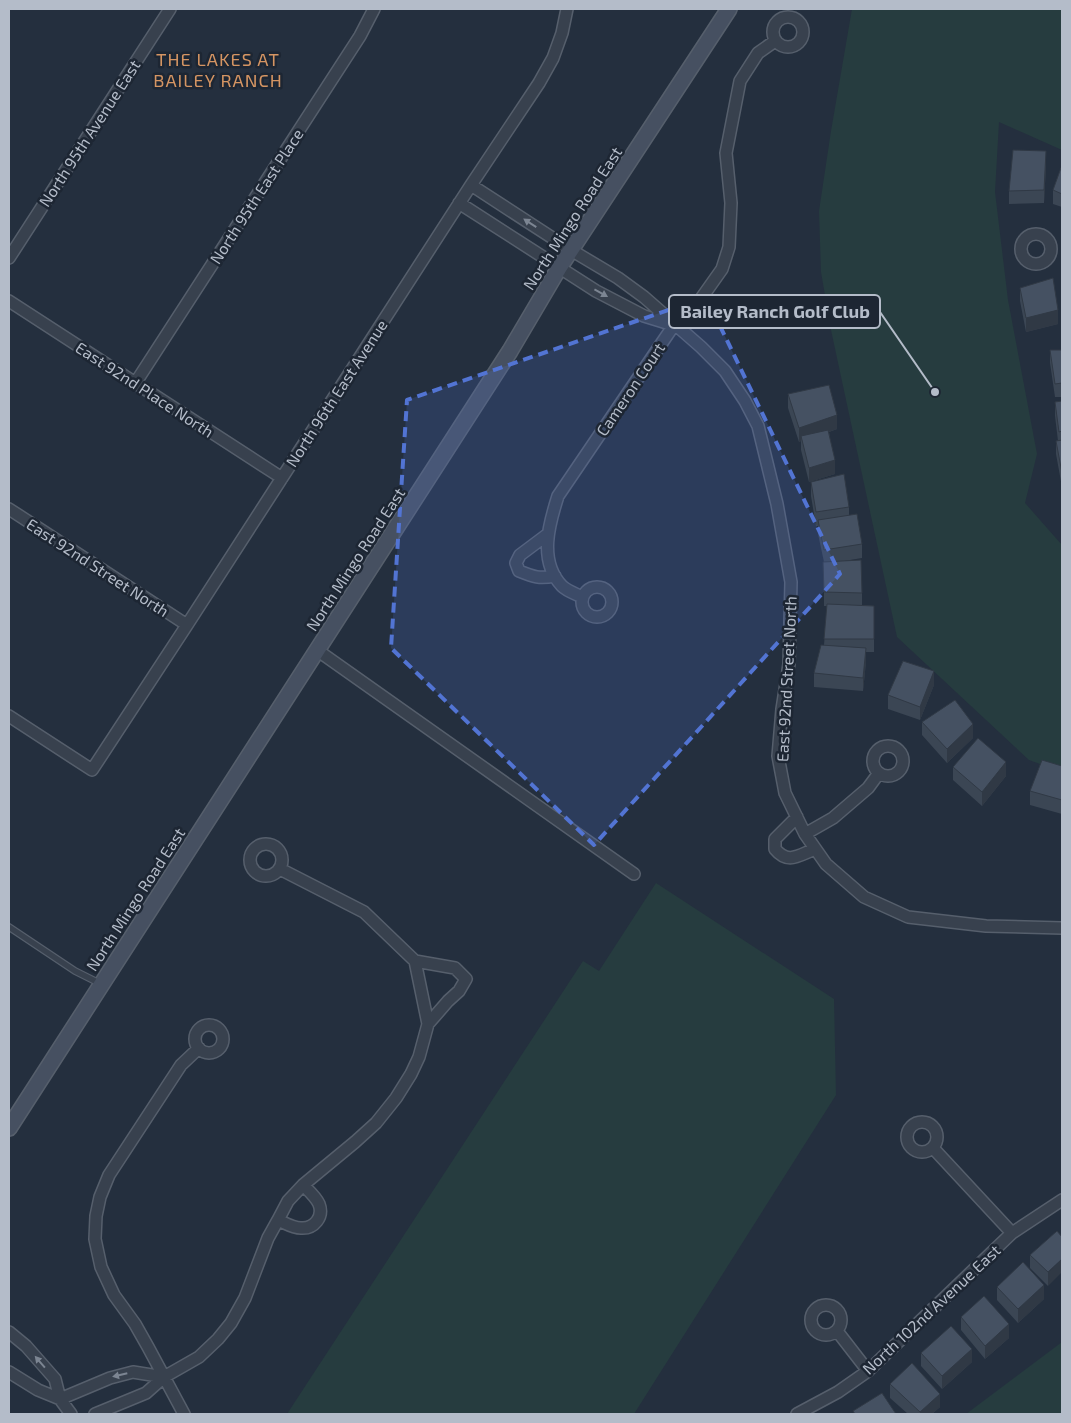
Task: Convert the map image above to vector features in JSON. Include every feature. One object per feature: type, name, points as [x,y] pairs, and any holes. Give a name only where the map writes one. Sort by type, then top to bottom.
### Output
[{"type":"street","name":"North 95th Avenue East","points":[[9,258],[170,9]]},
{"type":"street","name":"North 95th East Place","points":[[136,382],[354,44],[374,9]]},
{"type":"street","name":"North 96th East Avenue","points":[[9,716],[92,770],[538,83],[553,58],[562,33],[567,9]]},
{"type":"street","name":"North Mingo Road East","points":[[9,1128],[510,351],[559,268],[729,9]]},
{"type":"street","name":"Cameron Court","points":[[555,576],[548,557],[548,534],[558,496],[674,325],[693,310],[722,269],[729,247],[731,202],[726,153],[740,81],[758,53],[775,41]]},
{"type":"street","name":"East 92nd Street North","points":[[471,184],[571,250],[618,278],[644,298],[701,347],[725,371],[745,401],[758,426],[777,504],[791,582],[790,664],[782,709],[778,756],[785,793],[805,834],[826,864],[864,897],[908,917],[986,926],[1062,926]]},
{"type":"street","points":[[459,203],[596,291],[644,316],[674,325]]},
{"type":"street","name":"East 92nd Place North","points":[[9,301],[282,478]]},
{"type":"street","name":"East 92nd Street North","points":[[9,509],[187,625]]},
{"type":"street","points":[[548,534],[520,555],[516,563],[519,571],[542,578],[555,576],[562,587],[582,597]]},
{"type":"street","points":[[317,650],[634,874]]},
{"type":"street","points":[[805,834],[833,818],[868,788],[879,773]]},
{"type":"street","points":[[797,817],[775,839],[774,849],[781,856],[791,858],[815,849]]},
{"type":"street","points":[[280,869],[364,912],[415,961],[456,968],[466,979],[460,991],[448,1001],[428,1024]]},
{"type":"street","points":[[1062,926],[1062,932]]},
{"type":"street","points":[[95,1414],[146,1392],[164,1377],[199,1357],[218,1339],[231,1323],[245,1298],[268,1238],[288,1201],[376,1123],[396,1098],[420,1057],[428,1024],[415,961]]},
{"type":"street","points":[[184,1414],[135,1324],[114,1295],[101,1267],[95,1239],[96,1216],[100,1197],[109,1176],[181,1065],[198,1048]]},
{"type":"street","points":[[933,1148],[1012,1233]]},
{"type":"street","points":[[278,1220],[302,1229],[313,1225],[317,1221],[320,1216],[320,1204],[304,1185]]},
{"type":"street","name":"North 102nd Avenue East","points":[[797,1414],[838,1392],[868,1371],[1012,1233],[1062,1200]]},
{"type":"street","points":[[837,1331],[868,1371]]},
{"type":"street","points":[[9,1332],[26,1346],[55,1379],[60,1399],[70,1414]]},
{"type":"street","points":[[9,1372],[38,1390],[60,1399],[110,1378],[133,1372],[164,1377]]},
{"type":"lane","points":[[9,927],[75,971],[101,984]]},
{"type":"highlighted area","points":[[706,297],[840,574],[594,845],[391,648],[407,400]]},
{"type":"green space","points":[[852,9],[1062,9],[1062,150],[999,122],[995,192],[1008,300],[1037,454],[1025,503],[1062,545],[1062,772],[1029,760],[897,637],[831,330],[821,272],[819,211]]},
{"type":"green space","points":[[656,883],[834,999],[836,1095],[634,1414],[287,1414],[583,961],[599,971]]},
{"type":"green space","points":[[1062,1342],[1062,1414],[966,1414]]},
{"type":"building","points":[[1013,150],[1046,151],[1044,190],[1009,191]]},
{"type":"building","points":[[1062,165],[1062,194],[1053,190]]},
{"type":"building","points":[[1053,278],[1058,310],[1026,318],[1020,288]]},
{"type":"building","points":[[1050,350],[1062,350],[1062,383],[1055,384]]},
{"type":"building","points":[[829,385],[837,415],[799,428],[788,394]]},
{"type":"building","points":[[1062,401],[1062,431],[1059,432],[1055,402]]},
{"type":"building","points":[[828,430],[835,460],[809,468],[801,436]]},
{"type":"building","points":[[1062,440],[1062,473],[1056,441]]},
{"type":"building","points":[[844,474],[849,507],[816,512],[811,482]]},
{"type":"building","points":[[857,514],[862,544],[824,550],[818,520]]},
{"type":"building","points":[[861,560],[862,593],[824,592],[823,562]]},
{"type":"building","points":[[827,604],[874,606],[874,639],[824,639]]},
{"type":"building","points":[[821,645],[866,648],[863,678],[814,673]]},
{"type":"building","points":[[903,661],[934,671],[920,707],[888,695]]},
{"type":"building","points":[[955,700],[973,724],[947,749],[922,722]]},
{"type":"building","points":[[978,738],[1006,762],[982,792],[953,767]]},
{"type":"building","points":[[1042,760],[1062,766],[1062,800],[1030,791]]},
{"type":"building","points":[[1057,1231],[1062,1237],[1062,1259],[1048,1272],[1030,1255]]},
{"type":"building","points":[[1023,1262],[1044,1285],[1018,1309],[997,1287]]},
{"type":"building","points":[[984,1296],[1009,1324],[985,1346],[961,1317]]},
{"type":"building","points":[[951,1326],[972,1349],[942,1376],[921,1353]]},
{"type":"building","points":[[912,1363],[940,1394],[920,1412],[890,1384]]},
{"type":"building","points":[[882,1393],[896,1414],[855,1414],[853,1411]]},
{"type":"place","name":"Bailey Ranch Golf Club","points":[[935,392]]},
{"type":"district","name":"THE LAKES AT BAILEY RANCH","points":[[218,69]]}]
